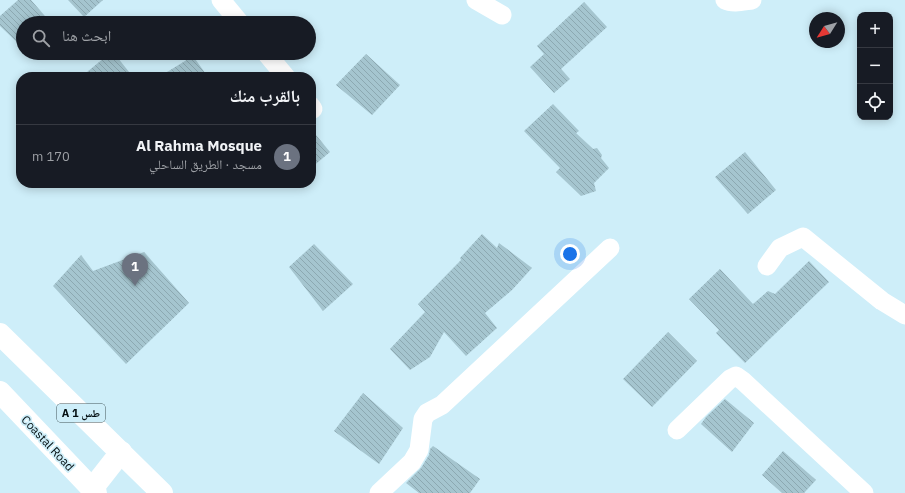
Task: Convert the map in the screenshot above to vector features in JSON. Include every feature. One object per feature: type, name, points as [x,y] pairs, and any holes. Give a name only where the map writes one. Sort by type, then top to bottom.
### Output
[{"type":"highway","name":"A 1 طس","points":[[0,334],[162,493]]},
{"type":"highway","name":"Coastal Road","points":[[0,392],[94,491]]},
{"type":"highway","points":[[94,491],[121,452]]},
{"type":"street","points":[[221,0],[234,16]]},
{"type":"street","points":[[476,0],[502,15]]},
{"type":"street","points":[[725,0],[728,2],[752,0]]},
{"type":"street","points":[[272,60],[282,72]]},
{"type":"street","points":[[767,266],[780,248],[803,237],[882,301],[905,315]]},
{"type":"street","points":[[379,493],[412,462],[419,450],[423,419],[427,413],[442,405],[610,248]]},
{"type":"street","points":[[676,430],[730,379],[736,376],[864,493]]},
{"type":"building","points":[[18,0],[31,0],[45,16],[16,16],[16,41],[0,26],[0,16]]},
{"type":"building","points":[[68,0],[103,0],[85,16],[83,16]]},
{"type":"building","points":[[584,2],[607,27],[561,69],[570,79],[554,93],[530,67],[544,54],[537,46]]},
{"type":"building","points":[[366,54],[400,85],[372,115],[336,85]]},
{"type":"building","points":[[102,60],[120,60],[129,72],[87,72]]},
{"type":"building","points":[[187,60],[196,60],[204,72],[167,72]]},
{"type":"building","points":[[553,104],[579,131],[576,133],[593,149],[597,148],[602,155],[601,158],[609,168],[594,183],[596,191],[581,196],[556,172],[560,168],[524,131]]},
{"type":"building","points":[[316,135],[330,152],[316,164]]},
{"type":"building","points":[[745,152],[776,190],[748,214],[715,177]]},
{"type":"building","points":[[482,234],[497,248],[499,243],[532,268],[512,290],[485,313],[497,328],[466,356],[444,332],[430,357],[410,370],[390,349],[425,312],[418,304],[461,260],[460,258]]},
{"type":"building","points":[[314,244],[353,284],[323,311],[289,267]]},
{"type":"building","points":[[144,252],[189,303],[126,364],[53,286],[81,255],[93,271]]},
{"type":"building","points":[[809,261],[829,282],[745,363],[716,333],[719,330],[689,299],[720,269],[753,304],[768,291],[775,294]]},
{"type":"building","points":[[668,332],[697,361],[652,407],[623,379]]},
{"type":"building","points":[[363,393],[403,428],[379,464],[334,431]]},
{"type":"building","points":[[725,399],[754,423],[732,452],[701,424],[706,417]]},
{"type":"building","points":[[433,446],[480,479],[470,493],[419,493],[406,483],[421,468]]},
{"type":"building","points":[[783,451],[816,480],[804,493],[782,493],[762,475]]},
{"type":"place","name":"Al Rahma Mosque","points":[[135,286]]}]
